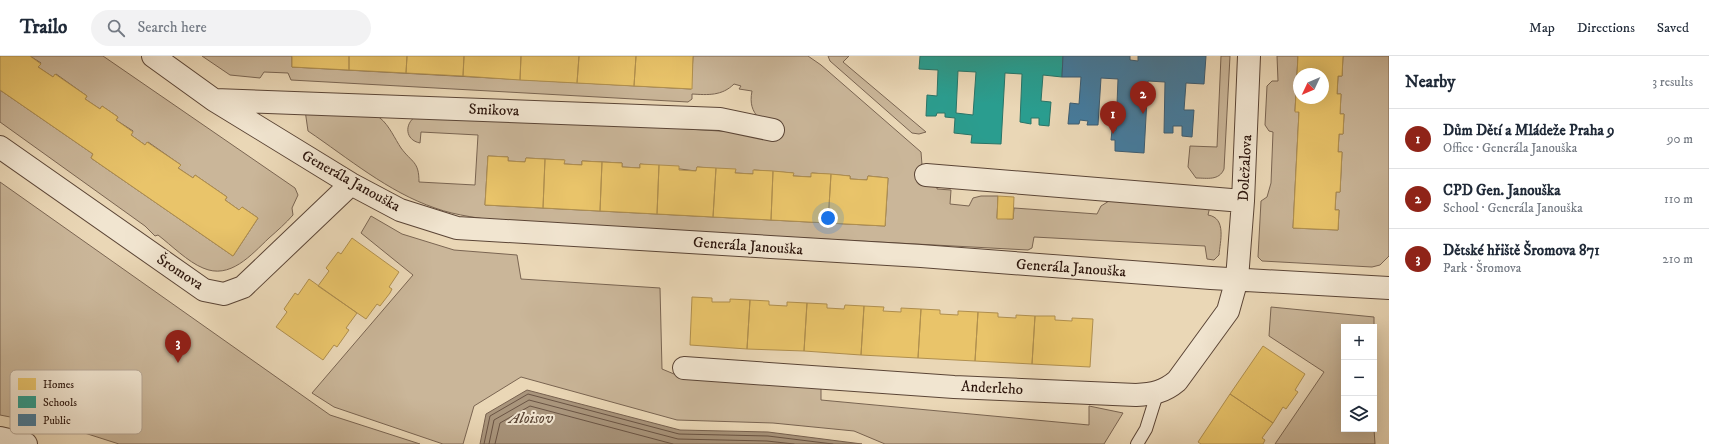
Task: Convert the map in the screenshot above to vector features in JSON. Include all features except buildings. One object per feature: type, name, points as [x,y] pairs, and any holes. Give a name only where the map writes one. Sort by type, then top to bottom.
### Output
[{"type":"street","name":"Generála Janouška","points":[[153,56],[214,100],[351,184],[400,210],[457,228],[921,256],[1237,279],[1389,288]]},
{"type":"street","name":"Doležalova","points":[[1237,279],[1244,201],[1249,56]]},
{"type":"street","name":"Smikova","points":[[214,100],[720,119],[773,130]]},
{"type":"street","name":"Šromova","points":[[0,147],[204,290],[224,294],[243,287],[351,184]]},
{"type":"street","points":[[926,175],[1244,201]]},
{"type":"street","points":[[1157,394],[1177,381],[1228,311],[1237,279]]},
{"type":"street","name":"Anderleho","points":[[684,368],[954,387],[1136,395],[1157,394]]},
{"type":"street","points":[[0,438],[26,444]]},
{"type":"lane","points":[[1137,444],[1146,429],[1157,394]]},
{"type":"shaded area","points":[[30,56],[103,56],[295,188],[298,195],[292,208],[293,215],[255,252],[239,264],[222,271],[213,271],[197,265],[158,235],[155,236],[145,226],[0,122],[0,90],[93,154],[91,158],[233,256],[258,218],[242,207],[239,210],[225,200],[227,197],[195,175],[193,178],[178,168],[181,165],[148,142],[145,145],[131,135],[133,131],[116,120],[118,117],[102,106],[100,109],[85,99],[87,96],[56,74],[53,77],[38,67],[41,63]]},
{"type":"shaded area","points":[[202,56],[292,56],[292,67],[691,89],[693,56],[808,56],[821,65],[921,152],[922,165],[938,169],[937,189],[951,190],[950,204],[969,206],[973,198],[981,196],[998,196],[997,218],[1013,219],[1014,208],[1097,214],[1101,206],[1109,201],[1210,206],[1208,215],[1214,217],[1218,221],[1221,231],[1219,255],[1214,260],[1207,259],[1205,246],[1034,237],[1032,248],[1028,250],[504,222],[452,213],[418,201],[369,174],[308,131],[305,110],[344,110],[365,112],[380,118],[416,166],[419,175],[419,182],[475,185],[478,135],[421,132],[420,143],[411,139],[409,135],[408,127],[412,119],[416,116],[609,124],[782,135],[758,118],[752,107],[752,91],[739,89],[741,86],[734,84],[720,93],[692,94],[692,99],[688,102],[291,80],[288,73],[264,72],[260,78],[230,75]],"holes":[[[488,156],[508,157],[508,161],[525,162],[526,158],[564,160],[564,164],[582,165],[582,161],[622,163],[622,167],[640,168],[640,164],[696,171],[697,167],[735,170],[735,173],[753,174],[754,170],[793,173],[793,176],[811,177],[812,173],[850,176],[850,179],[867,180],[868,176],[888,178],[885,226],[485,205]]]},
{"type":"shaded area","points":[[828,56],[849,56],[843,62],[926,132],[919,134],[912,133],[830,61]]},
{"type":"shaded area","points":[[1221,56],[1230,56],[1224,169],[1222,173],[1216,177],[1196,178],[1188,167],[1190,146],[1217,147]]},
{"type":"shaded area","points":[[1277,56],[1298,56],[1297,68],[1293,68],[1293,104],[1295,104],[1295,111],[1299,112],[1293,228],[1338,230],[1339,210],[1335,210],[1336,192],[1340,192],[1342,152],[1338,152],[1339,134],[1343,134],[1344,114],[1340,114],[1341,94],[1337,94],[1338,76],[1342,76],[1343,56],[1389,56],[1389,256],[1380,265],[1372,267],[1262,261],[1258,257],[1261,201],[1267,197],[1271,183],[1273,132],[1269,131],[1265,125],[1267,86],[1272,81],[1278,81]]},
{"type":"shaded area","points":[[0,182],[330,415],[420,444],[119,444],[88,434],[142,434],[142,370],[10,370],[10,417],[0,415]]},
{"type":"shaded area","points":[[371,216],[402,234],[454,250],[517,255],[521,279],[660,288],[662,369],[686,379],[821,386],[821,400],[1089,425],[1089,406],[1123,413],[1104,444],[885,444],[854,431],[773,423],[677,420],[521,377],[474,406],[463,444],[443,444],[334,407],[312,393],[413,275],[361,233]]},
{"type":"shaded area","points":[[1271,307],[1374,317],[1374,324],[1341,324],[1341,432],[1374,432],[1375,444],[1275,444],[1324,372],[1269,336]]},
{"type":"water","name":"Aloisov","points":[[527,390],[680,430],[768,432],[862,444],[480,444],[486,414]]},
{"type":"place","name":"CPD Gen. Janouška","points":[[1143,114]]},
{"type":"place","name":"Dům Dětí a Mládeže Praha 9","points":[[1113,134]]},
{"type":"place","name":"Dětské hřiště Šromova 871","points":[[178,363]]}]
